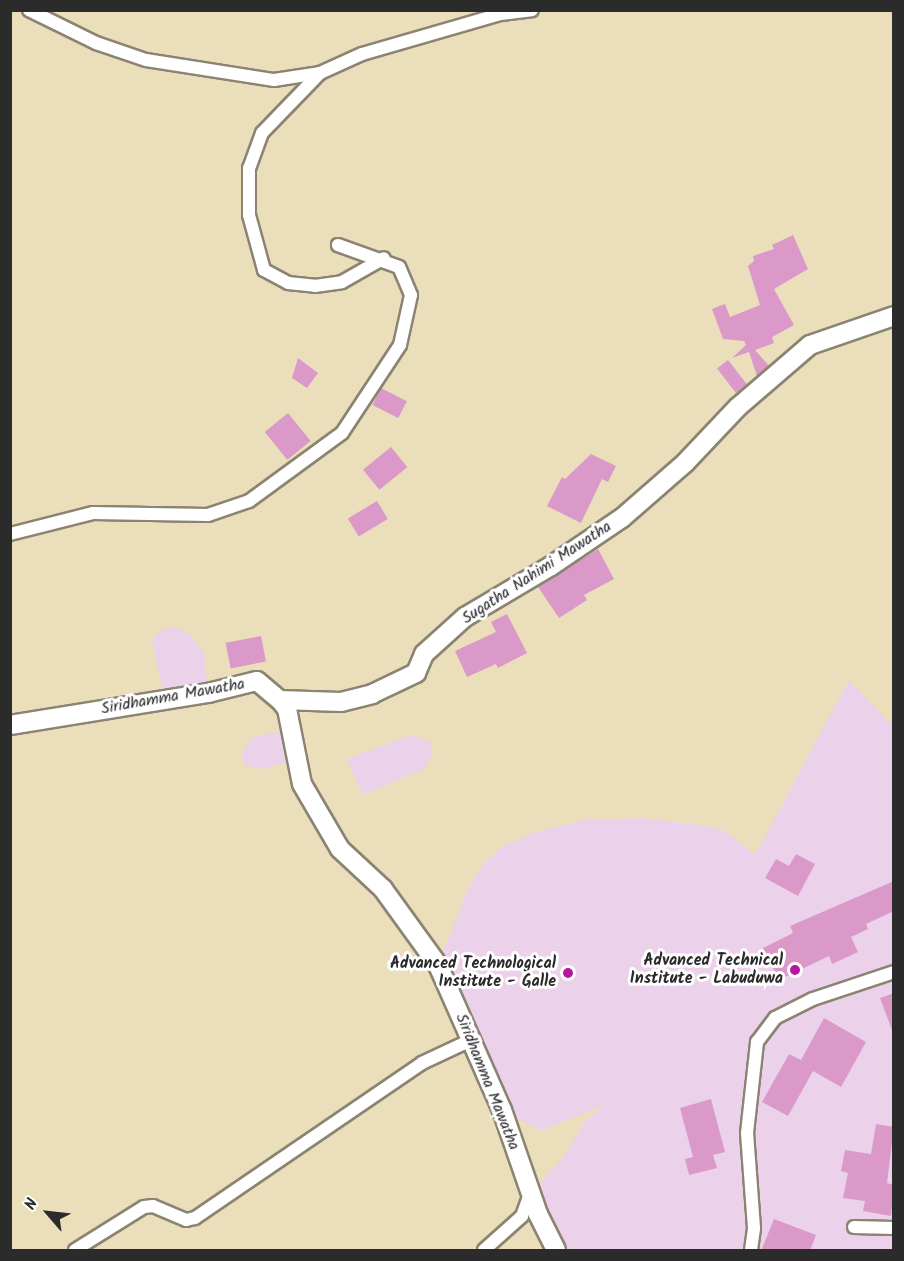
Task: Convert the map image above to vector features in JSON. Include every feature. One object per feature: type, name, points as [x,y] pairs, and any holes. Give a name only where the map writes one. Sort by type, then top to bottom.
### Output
[{"type":"street","points":[[29,10],[96,43],[146,60],[274,80],[320,73],[362,54],[501,14],[532,10]]},
{"type":"street","points":[[320,73],[262,133],[249,168],[249,215],[264,270],[288,283],[315,286],[342,282],[384,258]]},
{"type":"street","points":[[10,534],[93,513],[208,515],[249,501],[342,433],[400,345],[411,295],[399,267],[384,258],[338,245]]},
{"type":"street","name":"Sugatha Nahimi Mawatha","points":[[279,700],[341,702],[372,694],[416,673],[424,654],[465,617],[551,566],[622,518],[810,345],[894,316]]},
{"type":"street","name":"Siridhamma Mawatha","points":[[10,725],[208,693],[257,681],[279,700],[287,709],[302,784],[340,849],[383,889],[438,965],[502,1110],[530,1194],[556,1251]]},
{"type":"street","points":[[751,1251],[754,1228],[747,1133],[757,1042],[775,1018],[813,999],[894,972]]},
{"type":"street","points":[[75,1251],[144,1207],[153,1206],[186,1220],[195,1218],[422,1063],[471,1040]]},
{"type":"street","points":[[484,1251],[522,1216],[530,1194]]},
{"type":"street","points":[[854,1227],[894,1228]]},
{"type":"shaded area","points":[[177,627],[188,633],[204,651],[208,693],[165,700],[152,641],[163,629]]},
{"type":"shaded area","name":"Advanced Technical Institute - Labuduwa","points":[[849,680],[893,726],[893,1250],[556,1250],[530,1194],[566,1154],[584,1122],[607,1104],[541,1131],[502,1110],[438,965],[468,889],[485,862],[501,847],[535,832],[585,820],[644,818],[712,827],[725,831],[755,855]]},
{"type":"shaded area","points":[[290,729],[296,760],[260,769],[245,765],[241,754],[251,738]]},
{"type":"shaded area","points":[[412,735],[430,742],[433,754],[424,769],[363,795],[347,759]]},
{"type":"building","points":[[793,235],[808,269],[774,289],[794,325],[772,337],[774,343],[755,350],[769,366],[757,376],[749,352],[732,358],[746,345],[744,341],[723,339],[712,309],[725,304],[730,317],[760,305],[748,266],[754,261],[753,256],[774,249],[772,245]]},
{"type":"building","points":[[298,358],[318,373],[307,388],[292,378]]},
{"type":"building","points":[[728,360],[747,384],[736,393],[717,369]]},
{"type":"building","points":[[381,388],[407,401],[398,418],[372,405]]},
{"type":"building","points":[[288,413],[311,441],[287,460],[265,432]]},
{"type":"building","points":[[391,447],[407,467],[379,490],[363,470]]},
{"type":"building","points":[[591,454],[616,466],[608,482],[602,479],[581,523],[547,506],[562,477],[565,479]]},
{"type":"building","points":[[377,501],[388,519],[359,537],[348,519]]},
{"type":"building","points":[[598,549],[614,579],[584,595],[587,600],[559,618],[538,587]]},
{"type":"building","points":[[507,614],[527,653],[498,668],[496,664],[467,677],[455,651],[496,632],[491,622]]},
{"type":"building","points":[[261,636],[266,662],[231,668],[226,643]]},
{"type":"building","points":[[796,854],[815,864],[798,896],[765,878],[776,859],[789,866]]},
{"type":"building","points":[[894,881],[894,911],[866,924],[868,929],[851,937],[858,952],[832,964],[829,956],[779,980],[763,948],[793,933],[790,926]]},
{"type":"building","points":[[894,993],[894,1030],[892,1030],[880,998]]},
{"type":"building","points":[[824,1018],[866,1042],[841,1087],[813,1071],[788,1116],[762,1102],[789,1054],[801,1060]]},
{"type":"building","points":[[711,1099],[725,1152],[713,1155],[717,1168],[689,1175],[685,1159],[693,1157],[680,1108]]},
{"type":"building","points":[[876,1124],[894,1127],[887,1183],[894,1185],[891,1216],[863,1211],[865,1201],[843,1198],[848,1173],[841,1171],[845,1150],[871,1154]]},
{"type":"building","points":[[774,1219],[816,1235],[810,1251],[761,1251]]},
{"type":"place","name":"Advanced Technical Institute - Labuduwa","points":[[795,970]]},
{"type":"place","name":"Advanced Technological Institute - Galle","points":[[568,973]]}]
